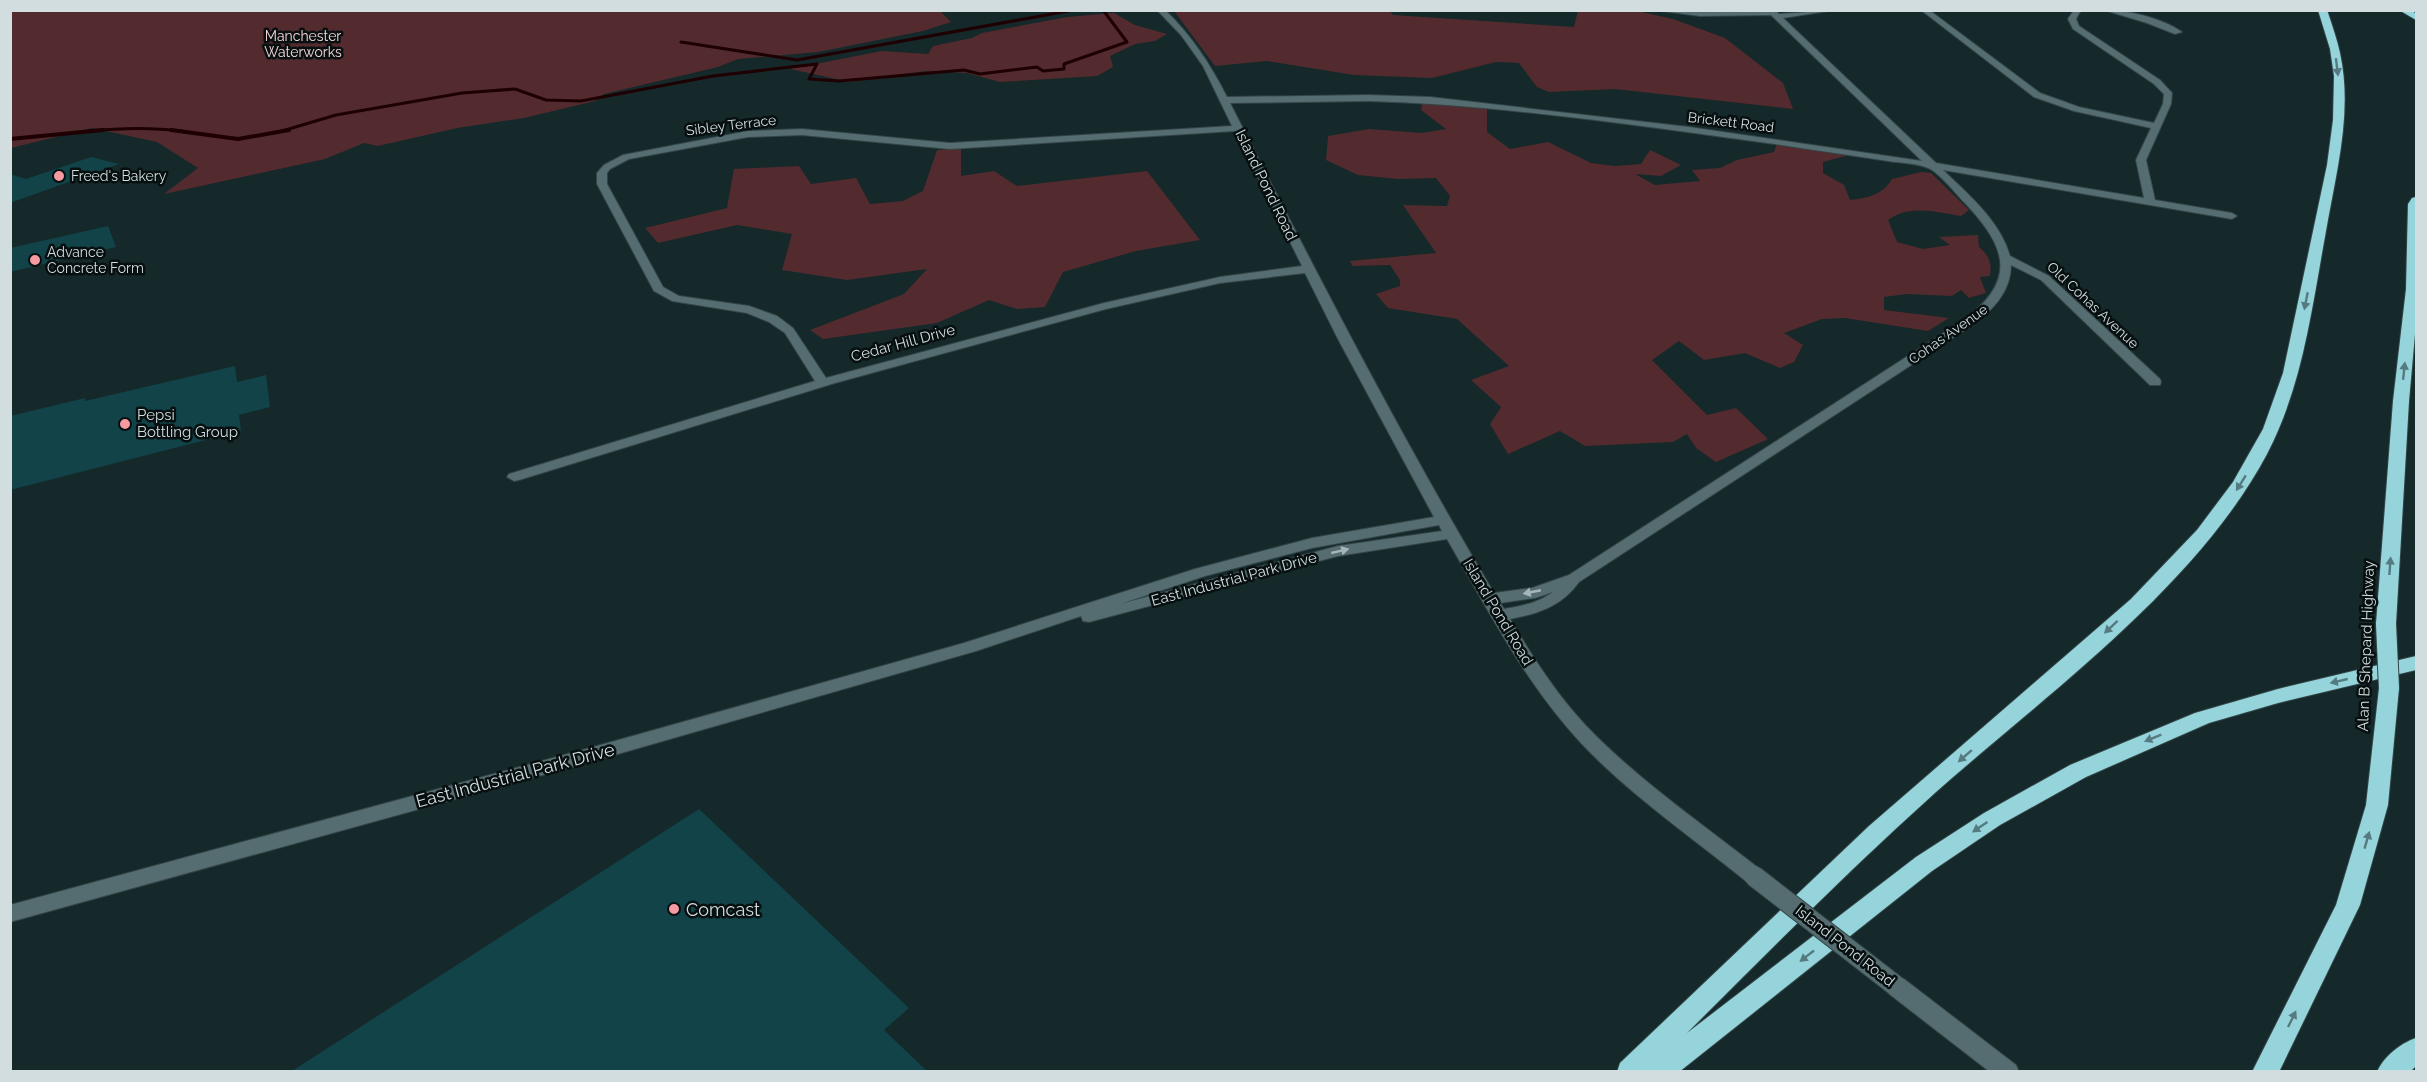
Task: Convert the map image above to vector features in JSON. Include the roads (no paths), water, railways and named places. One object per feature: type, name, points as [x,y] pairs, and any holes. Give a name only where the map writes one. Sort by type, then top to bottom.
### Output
[{"type":"highway","points":[[1630,1071],[1877,832],[2052,680],[2158,583],[2200,539],[2234,495],[2260,454],[2291,375],[2322,216],[2337,129],[2340,91],[2336,56],[2322,10]]},
{"type":"highway","points":[[2403,10],[2416,17]]},
{"type":"highway","name":"Alan B Shepard Highway","points":[[2265,1071],[2348,905],[2377,805],[2389,688],[2386,624],[2401,401],[2413,288],[2414,204],[2416,201]]},
{"type":"highway","points":[[1658,1071],[1924,864],[1992,819],[2078,771],[2202,718],[2277,696],[2416,663]]},
{"type":"highway","points":[[2390,1071],[2416,1050]]},
{"type":"street","name":"Island Pond Road","points":[[1160,10],[1184,33],[1200,55],[1307,269],[1447,527],[1532,670],[1558,704],[1589,740],[1628,775],[1754,876],[2008,1071]]},
{"type":"street","points":[[1657,10],[1700,14],[1773,14],[1832,10]]},
{"type":"street","points":[[1924,10],[2037,95],[2077,109],[2156,126]]},
{"type":"street","points":[[2078,10],[2072,19],[2076,27],[2157,82],[2168,93],[2167,104],[2141,160],[2150,202]]},
{"type":"street","points":[[2107,10],[2150,21],[2178,32]]},
{"type":"street","points":[[1773,14],[1963,195],[1992,227],[2001,241],[2006,258]]},
{"type":"street","name":"Brickett Road","points":[[1223,100],[1335,98],[1430,100],[1763,139],[2232,216]]},
{"type":"street","name":"Sibley Terrace","points":[[823,383],[789,331],[773,319],[749,310],[676,299],[658,289],[602,184],[602,173],[607,167],[639,153],[730,137],[776,132],[827,134],[950,146],[1237,128]]},
{"type":"street","name":"Old Cohas Avenue","points":[[2006,258],[2045,278],[2155,382]]},
{"type":"street","name":"Cohas Avenue","points":[[1489,599],[1535,593],[1574,578],[1976,317],[1989,306],[1998,293],[2006,269],[2006,258]]},
{"type":"street","name":"Cedar Hill Drive","points":[[514,477],[823,383],[1104,306],[1220,280],[1307,269]]},
{"type":"street","name":"East Industrial Park Drive","points":[[10,914],[597,753],[1019,633],[1061,625],[1338,551],[1447,527]]},
{"type":"street","name":"Cohas Avenue","points":[[1498,615],[1525,611],[1554,601],[1574,578]]},
{"type":"waterway","points":[[681,42],[797,60],[1074,10]]},
{"type":"waterway","points":[[282,131],[336,115],[462,93],[515,89],[546,100],[581,101],[713,76],[817,64],[809,79],[839,81],[964,70],[980,74],[1037,67],[1043,71],[1064,69],[1064,64],[1127,42],[1103,10]]},
{"type":"waterway","points":[[88,131],[135,128],[173,130]]},
{"type":"waterway","points":[[10,139],[103,130]]},
{"type":"waterway","points":[[173,130],[182,131]]},
{"type":"waterway","points":[[173,130],[238,139],[289,130]]},
{"type":"place","name":"Freed's Bakery","points":[[59,176]]},
{"type":"place","name":"Advance Concrete Form","points":[[35,260]]},
{"type":"place","name":"Pepsi Bottling Group","points":[[125,424]]},
{"type":"place","name":"Comcast","points":[[674,909]]},
{"type":"park label","name":"Manchester Waterworks","points":[[303,44]]}]
